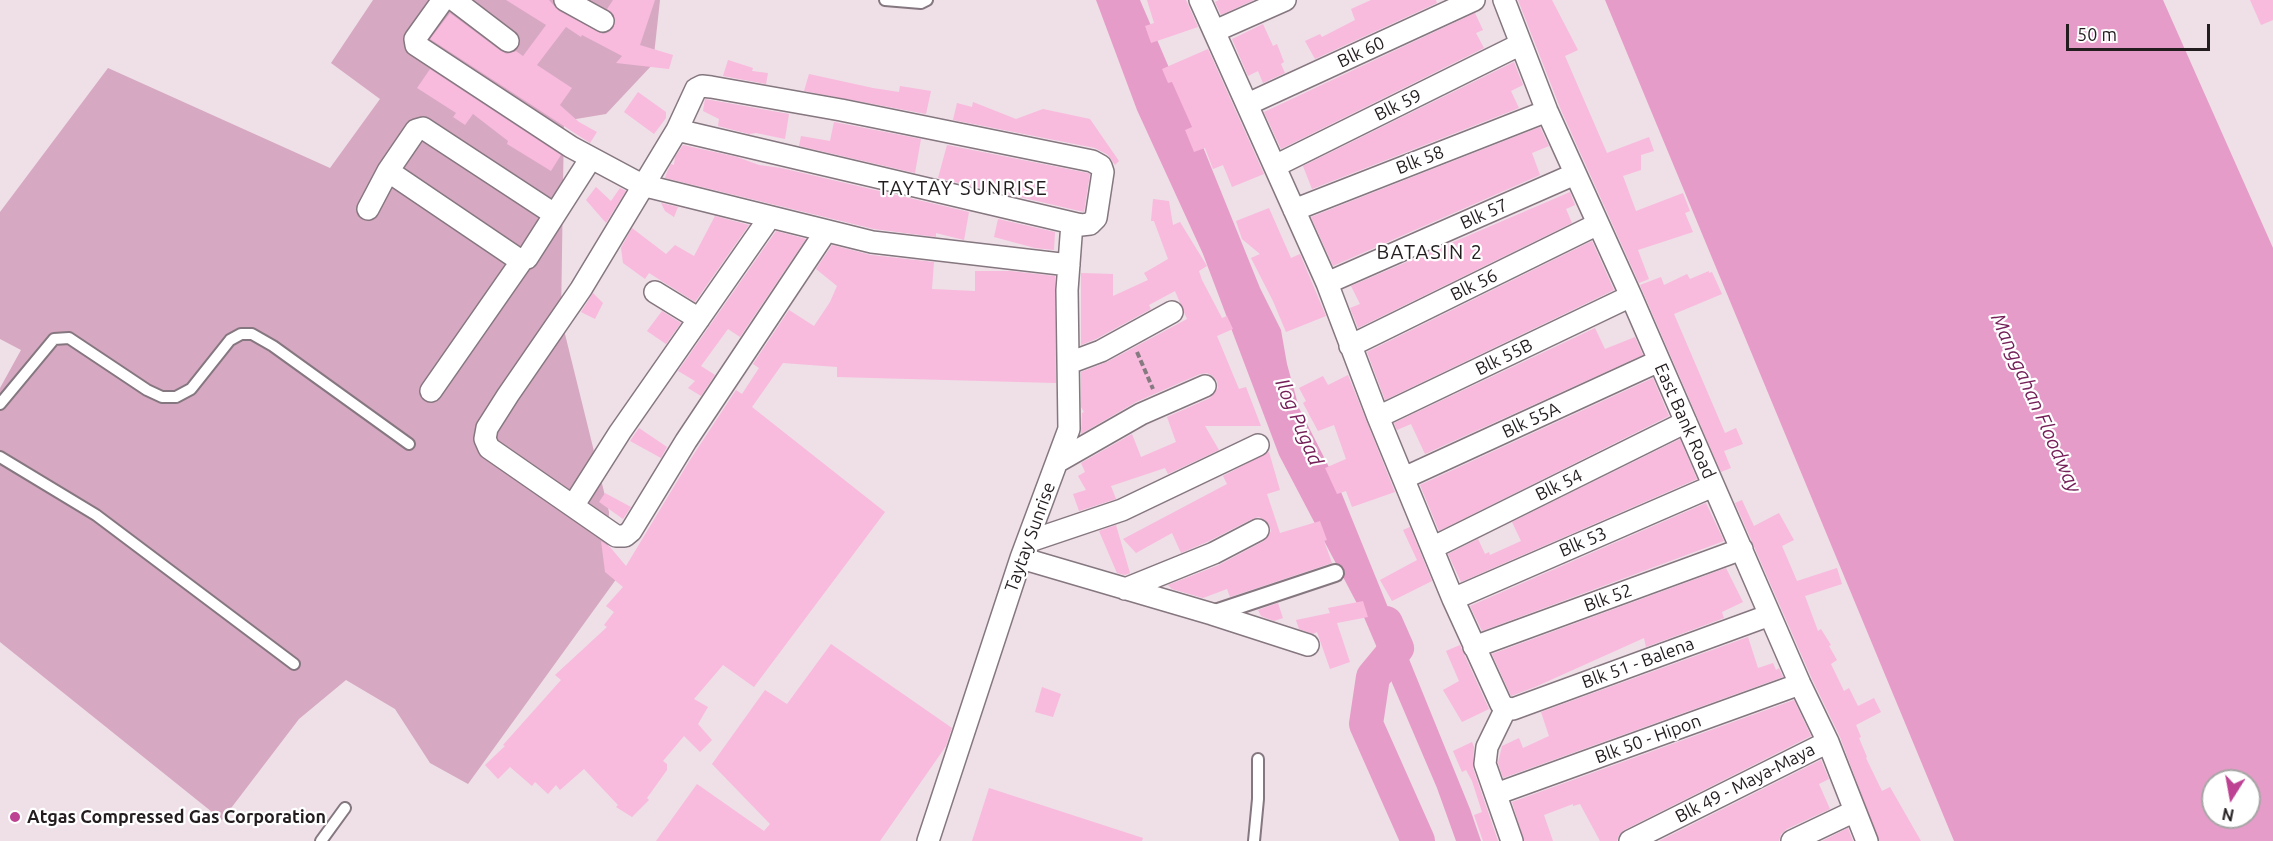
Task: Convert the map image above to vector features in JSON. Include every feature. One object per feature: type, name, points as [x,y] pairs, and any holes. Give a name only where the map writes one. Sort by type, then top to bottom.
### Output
[{"type":"street","points":[[443,0],[415,39],[416,45],[562,141],[642,185],[872,242],[1069,265]]},
{"type":"street","points":[[454,0],[508,41]]},
{"type":"street","points":[[565,0],[603,21]]},
{"type":"street","points":[[1200,0],[1327,283],[1378,417],[1474,647],[1501,704],[1506,708],[1487,747],[1485,764],[1512,841]]},
{"type":"street","points":[[1215,31],[1285,0]]},
{"type":"street","name":"Blk 60","points":[[1248,104],[1474,0]]},
{"type":"street","name":"East Bank Road","points":[[1504,0],[1547,111],[1631,296],[1800,684],[1828,742],[1868,841]]},
{"type":"street","name":"Blk 59","points":[[1275,166],[1521,44]]},
{"type":"street","points":[[677,130],[1072,223],[1090,224],[1096,218],[1103,172],[1097,163],[830,108],[711,87],[702,86],[696,89],[677,130],[581,289],[487,428],[485,440],[489,448],[616,536],[625,536],[631,531],[686,441],[826,231]]},
{"type":"street","name":"Blk 58","points":[[1294,210],[1547,111]]},
{"type":"street","points":[[368,209],[388,171],[416,130],[423,128],[554,214]]},
{"type":"street","points":[[431,392],[523,259],[527,258],[591,158]]},
{"type":"street","points":[[388,171],[518,259],[523,259]]},
{"type":"street","name":"Blk 57","points":[[1327,283],[1575,174]]},
{"type":"street","points":[[573,506],[620,432],[770,217]]},
{"type":"street","name":"Taytay Sunrise","points":[[928,841],[1024,550],[1069,429],[1069,265],[1072,223]]},
{"type":"street","name":"Blk 56","points":[[1350,346],[1598,224]]},
{"type":"street","points":[[655,292],[699,319]]},
{"type":"street","name":"Blk 55B","points":[[1378,417],[1631,296]]},
{"type":"street","points":[[1069,363],[1101,351],[1172,312]]},
{"type":"street","name":"Blk 55A","points":[[1404,478],[1659,361]]},
{"type":"street","points":[[1057,462],[1141,414],[1205,386]]},
{"type":"street","name":"Blk 54","points":[[1432,548],[1686,422]]},
{"type":"street","points":[[1024,550],[1122,510],[1258,445]]},
{"type":"street","name":"Blk 53","points":[[1453,598],[1713,486]]},
{"type":"street","points":[[1125,589],[1215,553],[1258,530]]},
{"type":"street","name":"Blk 52","points":[[1474,647],[1742,549]]},
{"type":"street","points":[[1024,550],[1125,589],[1308,645]]},
{"type":"street","points":[[1212,614],[1335,573]]},
{"type":"street","name":"Blk 51 - Balena","points":[[1506,708],[1513,710],[1770,615]]},
{"type":"street","name":"Blk 50 - Hipon","points":[[1496,794],[1800,684]]},
{"type":"street","name":"Blk 49 - Maya-Maya","points":[[1630,841],[1828,742]]},
{"type":"street","points":[[1792,841],[1855,811]]},
{"type":"lane","points":[[885,0],[921,3],[927,0]]},
{"type":"lane","points":[[0,404],[54,339],[69,338],[147,390],[162,397],[176,397],[191,389],[230,340],[241,334],[252,333],[409,444]]},
{"type":"lane","points":[[0,457],[96,515],[294,664]]},
{"type":"lane","points":[[1254,841],[1258,800],[1258,759]]},
{"type":"lane","points":[[321,841],[345,808]]},
{"type":"path","points":[[1130,336],[1160,406]]},
{"type":"shaded area","points":[[373,0],[660,0],[653,64],[606,114],[564,121],[561,318],[609,512],[607,569],[617,578],[468,784],[430,763],[395,709],[346,680],[299,719],[222,820],[0,642],[0,388],[21,350],[0,339],[0,212],[108,68],[330,168],[380,99],[331,63]]},
{"type":"water","points":[[1096,0],[1140,0],[1260,288],[1281,330],[1299,408],[1339,487],[1481,841],[1456,841],[1437,788],[1363,615],[1279,455],[1203,254],[1137,110]]},
{"type":"water","name":"Manggahan Floodway","points":[[1605,0],[2163,0],[2273,248],[2273,841],[1954,841]]},
{"type":"building","points":[[506,0],[549,0],[559,11],[603,34],[614,27],[614,15],[607,9],[613,0],[655,0],[640,45],[673,55],[669,69],[616,63],[622,56],[582,35],[581,37],[566,27],[537,65],[572,88],[560,105],[579,122],[597,132],[590,143],[430,39],[450,13],[501,51],[507,54],[516,51],[523,56],[546,25]]},
{"type":"building","points":[[1147,0],[1186,0],[1198,27],[1151,43],[1145,26],[1154,23]]},
{"type":"building","points":[[1254,0],[1221,15],[1215,2]]},
{"type":"building","points":[[1371,0],[1436,0],[1437,3],[1315,59],[1305,41],[1320,34],[1322,37],[1355,20],[1351,9]]},
{"type":"building","points":[[1518,0],[1552,0],[1578,50],[1565,56],[1607,153],[1649,137],[1654,151],[1641,155],[1641,170],[1623,176],[1636,211],[1683,193],[1690,211],[1685,213],[1693,232],[1638,250],[1649,279],[1639,283],[1561,110]]},
{"type":"building","points":[[2250,0],[2273,0],[2273,20],[2261,25]]},
{"type":"building","points":[[1475,13],[1483,30],[1476,33],[1484,48],[1281,149],[1264,112]]},
{"type":"building","points":[[1263,24],[1273,46],[1277,44],[1284,62],[1281,64],[1285,73],[1263,83],[1258,71],[1248,76],[1232,39]]},
{"type":"building","points":[[1208,49],[1264,174],[1232,187],[1223,165],[1213,169],[1205,148],[1194,152],[1185,130],[1192,127],[1172,82],[1168,83],[1162,69]]},
{"type":"building","points":[[728,60],[753,68],[752,71],[768,73],[766,84],[723,76]]},
{"type":"building","points":[[1514,62],[1523,85],[1511,91],[1519,108],[1312,189],[1303,166]]},
{"type":"building","points":[[430,69],[561,155],[551,171],[507,144],[508,141],[473,114],[465,125],[453,117],[456,113],[417,88]]},
{"type":"building","points":[[809,74],[899,92],[900,86],[931,91],[926,114],[804,91]]},
{"type":"building","points":[[638,92],[666,112],[666,118],[654,134],[624,112]]},
{"type":"building","points":[[705,99],[789,114],[785,139],[756,133],[749,134],[718,126],[719,119],[703,111]]},
{"type":"building","points":[[973,102],[1016,119],[1043,109],[1090,119],[1119,161],[1115,165],[1108,155],[1095,148],[953,120],[957,103],[972,107]]},
{"type":"building","points":[[834,122],[921,139],[915,173],[799,146],[801,136],[830,141]]},
{"type":"building","points":[[1540,127],[1549,146],[1532,153],[1540,175],[1333,266],[1311,217]]},
{"type":"building","points":[[683,145],[737,157],[759,165],[781,168],[969,212],[964,240],[936,233],[936,237],[874,229],[665,178]]},
{"type":"building","points":[[947,145],[1088,173],[1090,174],[1084,212],[938,178]]},
{"type":"building","points":[[596,187],[611,201],[620,188],[626,191],[606,223],[586,200]]},
{"type":"building","points":[[1570,192],[1575,205],[1566,209],[1572,223],[1358,328],[1350,308],[1360,304],[1351,286]]},
{"type":"building","points":[[1153,199],[1169,201],[1173,225],[1180,222],[1207,266],[1199,271],[1202,280],[1222,318],[1227,316],[1233,329],[1217,336],[1239,389],[1246,387],[1261,426],[1205,426],[1219,450],[1168,474],[1165,468],[1111,486],[1116,499],[1079,511],[1073,494],[1086,490],[1078,476],[1085,472],[1081,463],[1132,434],[1141,457],[1176,442],[1167,417],[1210,398],[1218,388],[1213,376],[1207,373],[1200,374],[1136,402],[1081,434],[1082,413],[1084,412],[1081,407],[1081,372],[1107,362],[1187,319],[1175,291],[1149,305],[1151,309],[1081,345],[1081,273],[1113,274],[1113,296],[1148,280],[1144,273],[1168,259],[1154,221],[1151,221]]},
{"type":"building","points":[[661,203],[678,207],[674,217],[665,211]]},
{"type":"building","points":[[1269,208],[1291,258],[1300,254],[1326,316],[1286,332],[1251,258],[1260,254],[1242,239],[1236,221]]},
{"type":"building","points":[[715,216],[749,225],[695,302],[649,273],[645,279],[623,263],[621,248],[632,228],[666,254],[675,245],[694,256]]},
{"type":"building","points":[[998,219],[1055,232],[1054,250],[1035,248],[994,237]]},
{"type":"building","points":[[776,231],[806,239],[740,337],[728,329],[701,366],[715,375],[701,396],[688,388],[695,381],[678,371]]},
{"type":"building","points":[[1592,241],[1614,290],[1385,400],[1367,352]]},
{"type":"building","points":[[832,245],[871,255],[934,262],[932,289],[975,291],[975,271],[1010,271],[1055,276],[1056,383],[837,377],[837,367],[783,363],[752,407],[885,512],[754,687],[723,665],[694,699],[708,707],[698,724],[712,740],[700,752],[684,736],[663,761],[667,764],[667,770],[647,798],[649,800],[632,817],[616,807],[618,805],[584,769],[560,790],[556,785],[548,794],[535,782],[532,786],[510,767],[498,779],[485,765],[505,746],[503,745],[561,680],[555,675],[607,627],[604,625],[614,612],[606,606],[623,587],[605,572],[601,541],[610,547],[626,566],[690,460],[736,390],[742,394],[759,368],[753,364],[789,310],[814,326],[830,302],[837,286],[816,269]]},
{"type":"building","points":[[1709,271],[1709,273],[1712,272],[1722,294],[1674,314],[1725,433],[1736,428],[1743,444],[1724,451],[1731,468],[1721,472],[1640,285],[1661,277],[1664,285],[1687,274],[1690,279]]},
{"type":"building","points":[[593,293],[603,303],[595,319],[581,312]]},
{"type":"building","points":[[662,311],[681,323],[666,344],[647,331]]},
{"type":"building","points":[[1595,328],[1605,349],[1635,337],[1643,355],[1425,454],[1411,424],[1397,430],[1394,423]]},
{"type":"building","points":[[1348,375],[1395,492],[1352,507],[1346,491],[1337,494],[1325,468],[1346,459],[1334,425],[1318,431],[1303,403],[1306,401],[1299,388],[1323,376],[1328,385]]},
{"type":"building","points":[[1653,378],[1669,416],[1439,531],[1420,485]]},
{"type":"building","points":[[639,428],[667,447],[661,458],[630,441]]},
{"type":"building","points":[[1680,439],[1697,479],[1461,582],[1448,554],[1478,539],[1485,554],[1489,552],[1490,555],[1521,541],[1512,522]]},
{"type":"building","points":[[1269,452],[1280,490],[1267,494],[1280,533],[1320,521],[1332,563],[1230,597],[1227,589],[1203,598],[1172,589],[1168,585],[1219,565],[1264,541],[1271,531],[1265,520],[1259,517],[1252,519],[1181,553],[1172,533],[1136,553],[1123,539],[1227,484],[1223,476]]},
{"type":"building","points":[[605,493],[631,507],[623,519],[599,502]]},
{"type":"building","points":[[1742,500],[1754,526],[1779,513],[1794,540],[1782,546],[1797,581],[1837,568],[1842,584],[1805,596],[1818,631],[1821,629],[1831,645],[1829,646],[1837,660],[1831,664],[1844,691],[1849,688],[1858,706],[1874,698],[1881,712],[1856,725],[1861,737],[1859,738],[1882,791],[1890,787],[1921,841],[1879,841],[1840,737],[1812,679],[1735,503]]},
{"type":"building","points":[[1706,503],[1724,541],[1482,631],[1470,606]]},
{"type":"building","points":[[1116,525],[1130,573],[1125,575],[1117,573],[1099,531]]},
{"type":"building","points":[[1410,527],[1432,581],[1392,601],[1380,580],[1417,560],[1403,530]]},
{"type":"building","points":[[1726,568],[1743,602],[1722,612],[1724,618],[1646,647],[1644,638],[1511,696],[1492,654]]},
{"type":"building","points":[[1363,601],[1368,617],[1337,623],[1350,662],[1330,669],[1317,632],[1313,634],[1299,629],[1296,620],[1330,613],[1328,608]]},
{"type":"building","points":[[1278,603],[1283,618],[1274,621],[1261,616],[1258,610]]},
{"type":"building","points":[[1748,637],[1758,668],[1773,663],[1776,670],[1779,668],[1783,677],[1503,778],[1498,763],[1502,746],[1519,738],[1523,748],[1549,736],[1541,712]]},
{"type":"building","points":[[831,644],[952,728],[946,746],[880,841],[656,841],[697,784],[764,831],[770,824],[712,764],[765,690],[787,704]]},
{"type":"building","points":[[1460,645],[1489,709],[1462,722],[1443,690],[1459,681],[1446,651]]},
{"type":"building","points":[[1042,687],[1061,694],[1053,717],[1035,712]]},
{"type":"building","points":[[1794,700],[1811,736],[1624,830],[1617,841],[1600,841],[1580,804],[1573,806],[1573,804],[1544,815],[1553,841],[1524,841],[1512,802]]},
{"type":"building","points":[[1472,742],[1474,747],[1473,768],[1498,841],[1483,841],[1474,815],[1482,812],[1472,781],[1466,770],[1462,772],[1453,751]]},
{"type":"building","points":[[1821,760],[1829,779],[1819,784],[1830,809],[1787,829],[1781,834],[1779,841],[1659,841]]},
{"type":"building","points":[[989,788],[1143,838],[1142,841],[972,841]]},
{"type":"building","points":[[1848,828],[1853,841],[1822,841]]},
{"type":"waterway","name":"Ilog Pugad","points":[[1386,623],[1397,648],[1373,677],[1366,724],[1418,841]]},
{"type":"place","name":"Atgas Compressed Gas Corporation","points":[[15,817]]},
{"type":"district","name":"TAYTAY SUNRISE","points":[[963,188]]},
{"type":"district","name":"BATASIN 2","points":[[1430,252]]}]
